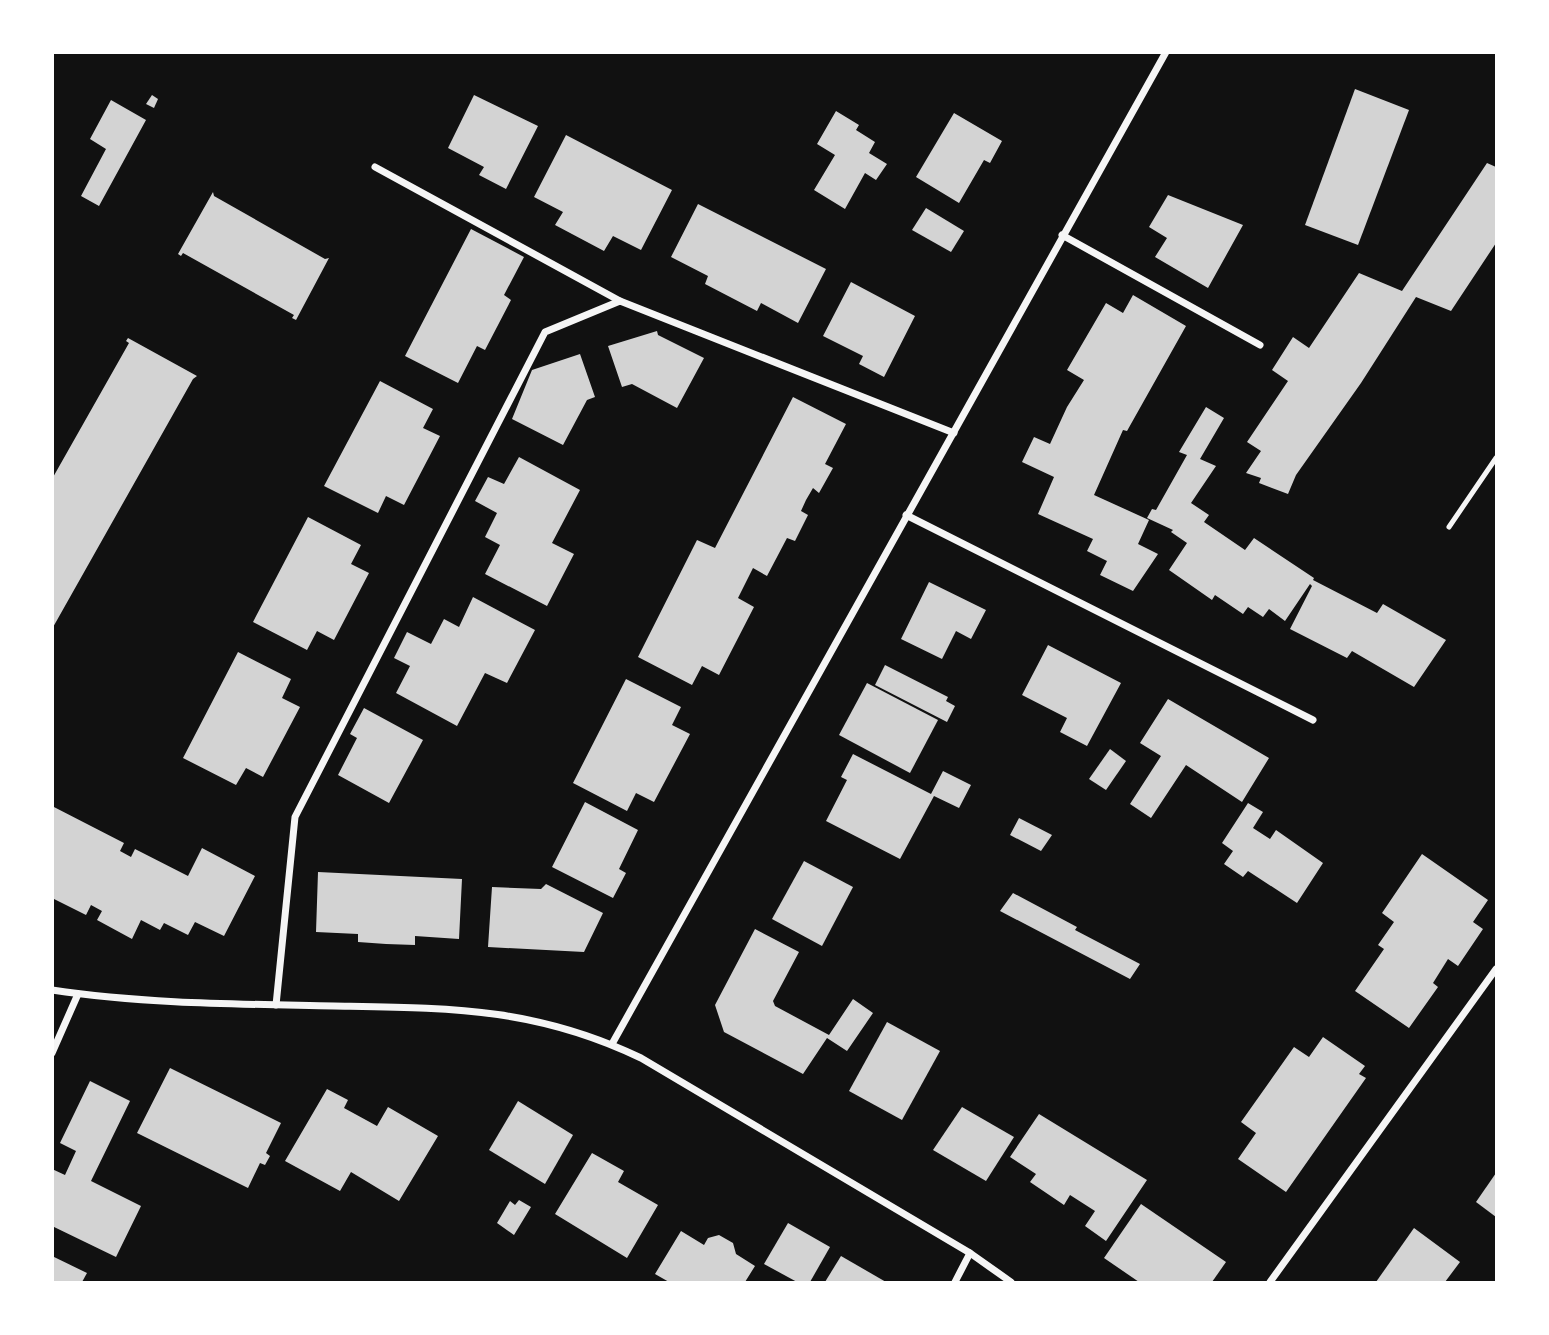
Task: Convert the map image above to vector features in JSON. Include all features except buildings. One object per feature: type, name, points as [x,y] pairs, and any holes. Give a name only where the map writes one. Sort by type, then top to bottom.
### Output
[{"type":"street","points":[[612,1044],[954,433],[1062,234],[1167,52]]},
{"type":"street","points":[[375,167],[620,301],[954,433]]},
{"type":"street","points":[[1062,234],[1260,345]]},
{"type":"street","points":[[276,1005],[295,817],[545,332],[620,301]]},
{"type":"street","points":[[906,515],[1313,719]]},
{"type":"street","points":[[1270,1283],[1496,969]]},
{"type":"street","points":[[52,990],[78,994],[276,1005],[461,1009],[531,1018],[612,1044],[970,1253],[1011,1283]]},
{"type":"street","points":[[52,1053],[78,994]]},
{"type":"street","points":[[955,1283],[970,1253]]},
{"type":"lane","points":[[1449,527],[1496,458]]}]
